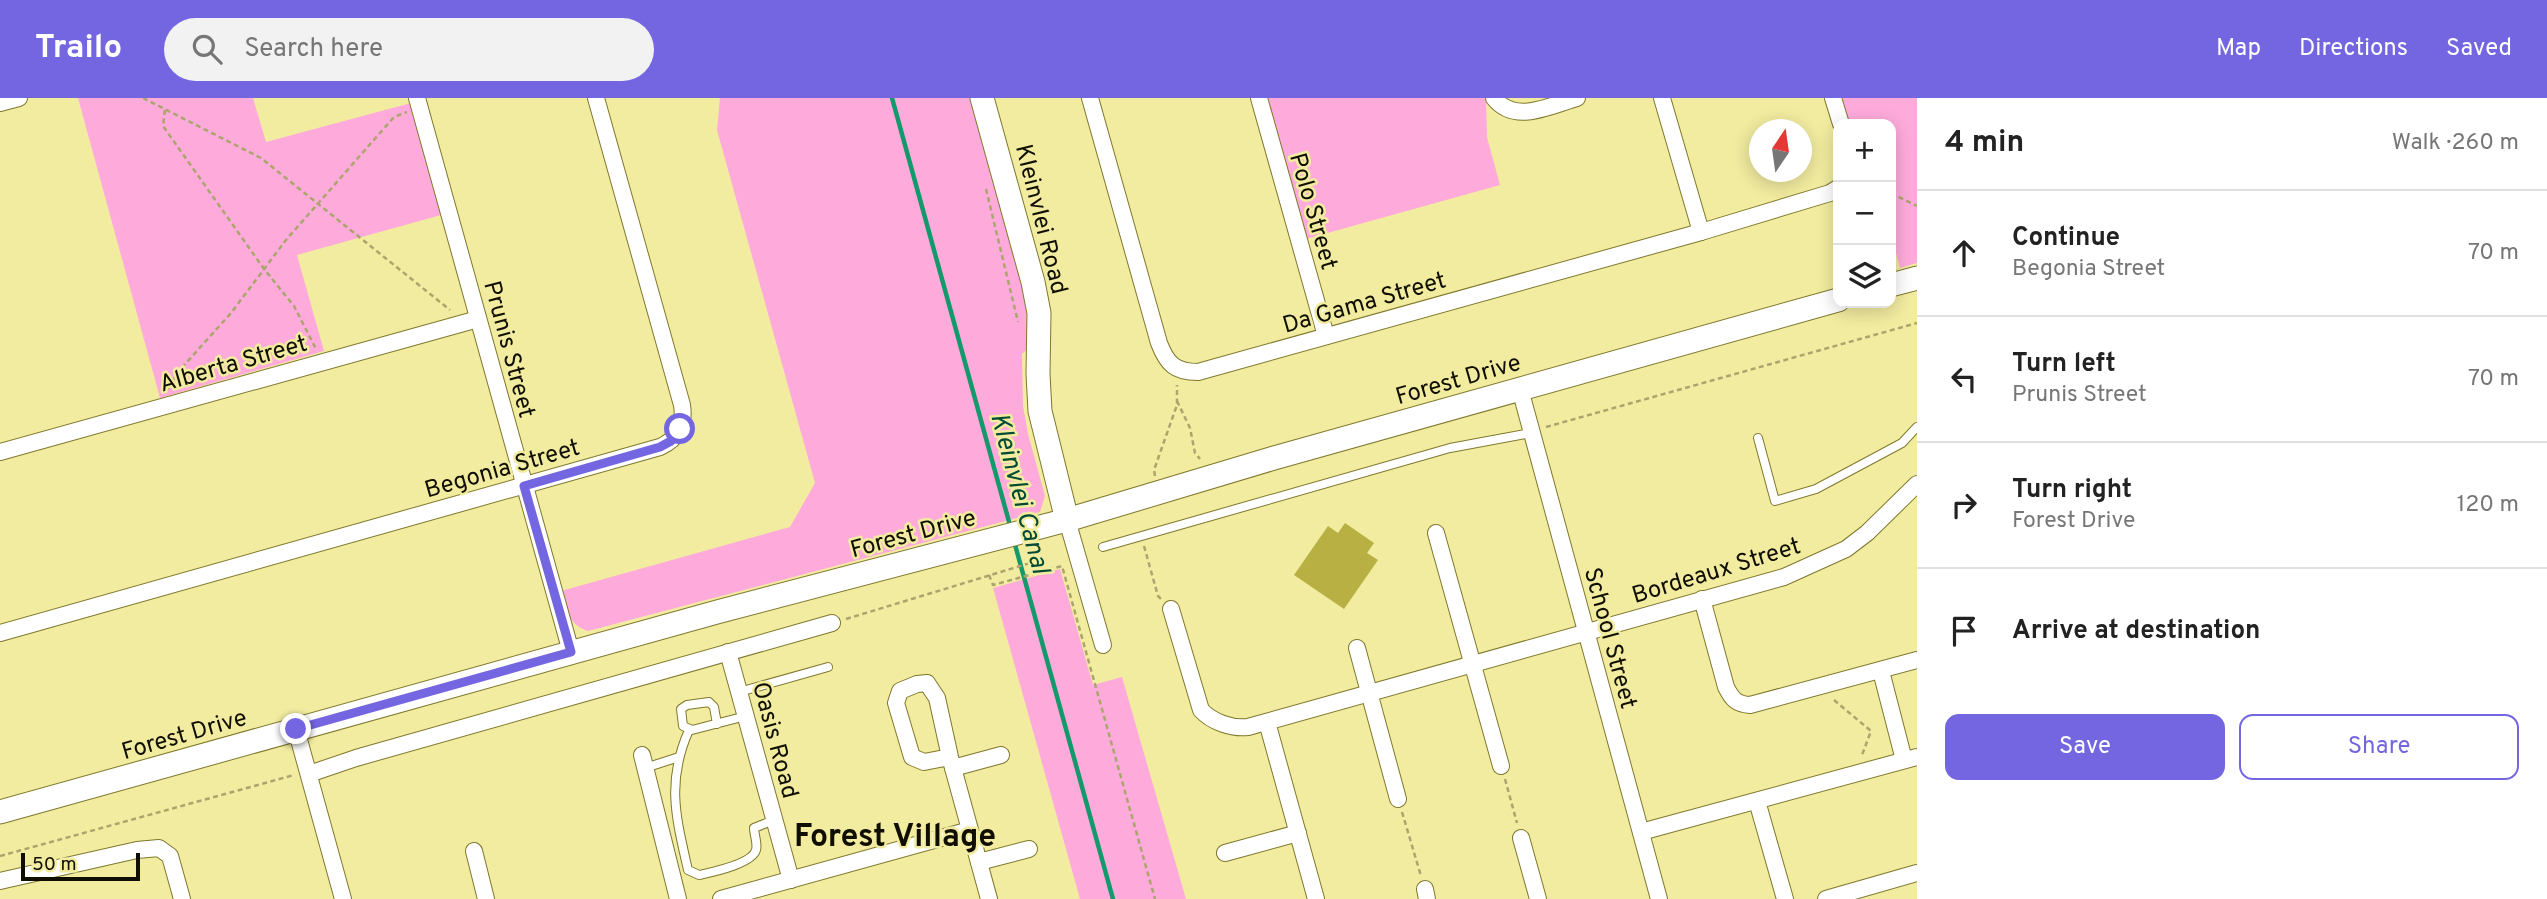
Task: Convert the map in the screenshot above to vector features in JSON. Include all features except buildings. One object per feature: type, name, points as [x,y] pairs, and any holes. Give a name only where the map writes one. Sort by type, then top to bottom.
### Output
[{"type":"street","points":[[0,103],[19,98]]},
{"type":"street","name":"Begonia Street","points":[[0,633],[660,447],[676,436],[682,421],[682,405],[596,98]]},
{"type":"street","name":"Kleinvlei Road","points":[[982,98],[1033,282],[1039,313],[1040,411],[1067,520]]},
{"type":"street","points":[[1090,98],[1159,343],[1164,357],[1174,368]]},
{"type":"street","name":"Polo Street","points":[[1259,98],[1326,336]]},
{"type":"street","points":[[1494,98],[1506,109],[1519,113],[1577,98]]},
{"type":"street","points":[[1662,98],[1701,232]]},
{"type":"street","points":[[1833,98],[1839,119]]},
{"type":"street","name":"Prunis Street","points":[[419,103],[571,652]]},
{"type":"street","name":"Da Gama Street","points":[[1174,368],[1185,372],[1198,372],[1701,232],[1833,191]]},
{"type":"street","points":[[1896,284],[1917,278]]},
{"type":"street","name":"Forest Drive","points":[[0,813],[571,652],[1042,527],[1274,458],[1833,301]]},
{"type":"street","name":"Alberta Street","points":[[0,452],[478,319]]},
{"type":"street","name":"School Street","points":[[1520,389],[1659,899]]},
{"type":"street","name":"Bordeaux Street","points":[[1171,609],[1199,706],[1211,718],[1233,727],[1248,727],[1784,577],[1846,549],[1867,533],[1917,484]]},
{"type":"street","points":[[1067,520],[1103,645]]},
{"type":"street","points":[[1436,533],[1501,766]]},
{"type":"street","points":[[1702,599],[1726,687],[1737,702],[1750,705],[1917,660]]},
{"type":"street","points":[[304,774],[832,623]]},
{"type":"street","points":[[1357,648],[1398,799]]},
{"type":"street","name":"Oasis Road","points":[[728,652],[791,880]]},
{"type":"street","points":[[1641,832],[1911,759],[1881,671]]},
{"type":"street","points":[[989,899],[952,762],[937,698],[932,689],[923,683],[900,691],[896,703],[912,757],[925,762],[952,762],[1001,755]]},
{"type":"street","points":[[1267,722],[1316,899]]},
{"type":"street","points":[[296,729],[304,774],[343,899]]},
{"type":"street","points":[[644,762],[678,899]]},
{"type":"street","points":[[1757,801],[1784,899]]},
{"type":"street","points":[[721,899],[970,830]]},
{"type":"street","points":[[1225,853],[1298,833]]},
{"type":"street","points":[[1521,838],[1538,899]]},
{"type":"street","points":[[0,881],[137,850],[159,848],[170,856],[182,899]]},
{"type":"street","points":[[979,862],[1029,849]]},
{"type":"street","points":[[474,851],[486,899]]},
{"type":"street","points":[[1826,899],[1917,873]]},
{"type":"lane","points":[[1758,438],[1775,501],[1816,489],[1902,443],[1917,427]]},
{"type":"lane","points":[[1102,547],[1450,448],[1531,433]]},
{"type":"lane","points":[[739,692],[828,667]]},
{"type":"lane","points":[[717,724],[714,707],[709,702],[682,707],[680,713],[683,726],[689,730],[717,724],[746,716]]},
{"type":"lane","points":[[689,730],[679,757],[673,796],[688,870],[699,875],[746,861],[753,856],[756,849],[754,828],[775,820]]},
{"type":"lane","points":[[644,762],[679,757]]},
{"type":"path","points":[[143,98],[261,158],[456,314],[461,323]]},
{"type":"path","points":[[166,406],[167,389],[178,372],[231,313],[286,240],[394,117],[419,103]]},
{"type":"path","points":[[165,110],[163,126],[264,269],[294,306],[315,345],[319,363]]},
{"type":"path","points":[[983,178],[1020,331]]},
{"type":"path","points":[[1896,196],[1917,206]]},
{"type":"path","points":[[1531,433],[1563,421],[1917,323]]},
{"type":"path","points":[[1155,476],[1154,470],[1177,401],[1174,368]]},
{"type":"path","points":[[1177,401],[1190,428],[1195,453],[1204,463]]},
{"type":"path","points":[[1141,536],[1158,596],[1171,609]]},
{"type":"path","points":[[832,623],[1040,560]]},
{"type":"path","points":[[989,575],[993,585],[1062,566],[1155,899]]},
{"type":"path","points":[[1824,685],[1837,703],[1871,731],[1855,774]]},
{"type":"path","points":[[1501,766],[1521,838]]},
{"type":"path","points":[[0,856],[304,774]]},
{"type":"path","points":[[1398,799],[1426,894]]},
{"type":"shaded area","points":[[78,98],[253,98],[266,142],[411,103],[441,215],[297,255],[324,351],[160,398]]},
{"type":"shaded area","points":[[720,98],[973,98],[1009,222],[1023,286],[1028,349],[1022,354],[1023,406],[1045,496],[1040,512],[588,631],[572,620],[561,591],[790,527],[815,483],[717,130]]},
{"type":"shaded area","points":[[1266,98],[1486,98],[1487,137],[1500,185],[1306,239]]},
{"type":"shaded area","points":[[1842,98],[1917,98],[1917,263],[1900,268],[1896,253],[1896,119],[1848,119]]},
{"type":"shaded area","points":[[1060,569],[1093,685],[1122,677],[1186,899],[1080,899],[993,588]]},
{"type":"waterway","name":"Kleinvlei Canal","points":[[892,98],[1011,529]]},
{"type":"waterway","name":"Kleinvlei Canal","points":[[1014,541],[1113,899]]},
{"type":"district","name":"Forest Village","points":[[895,835]]},
{"type":"route","points":[[296,729],[571,652],[524,486],[666,445],[680,429]]}]
